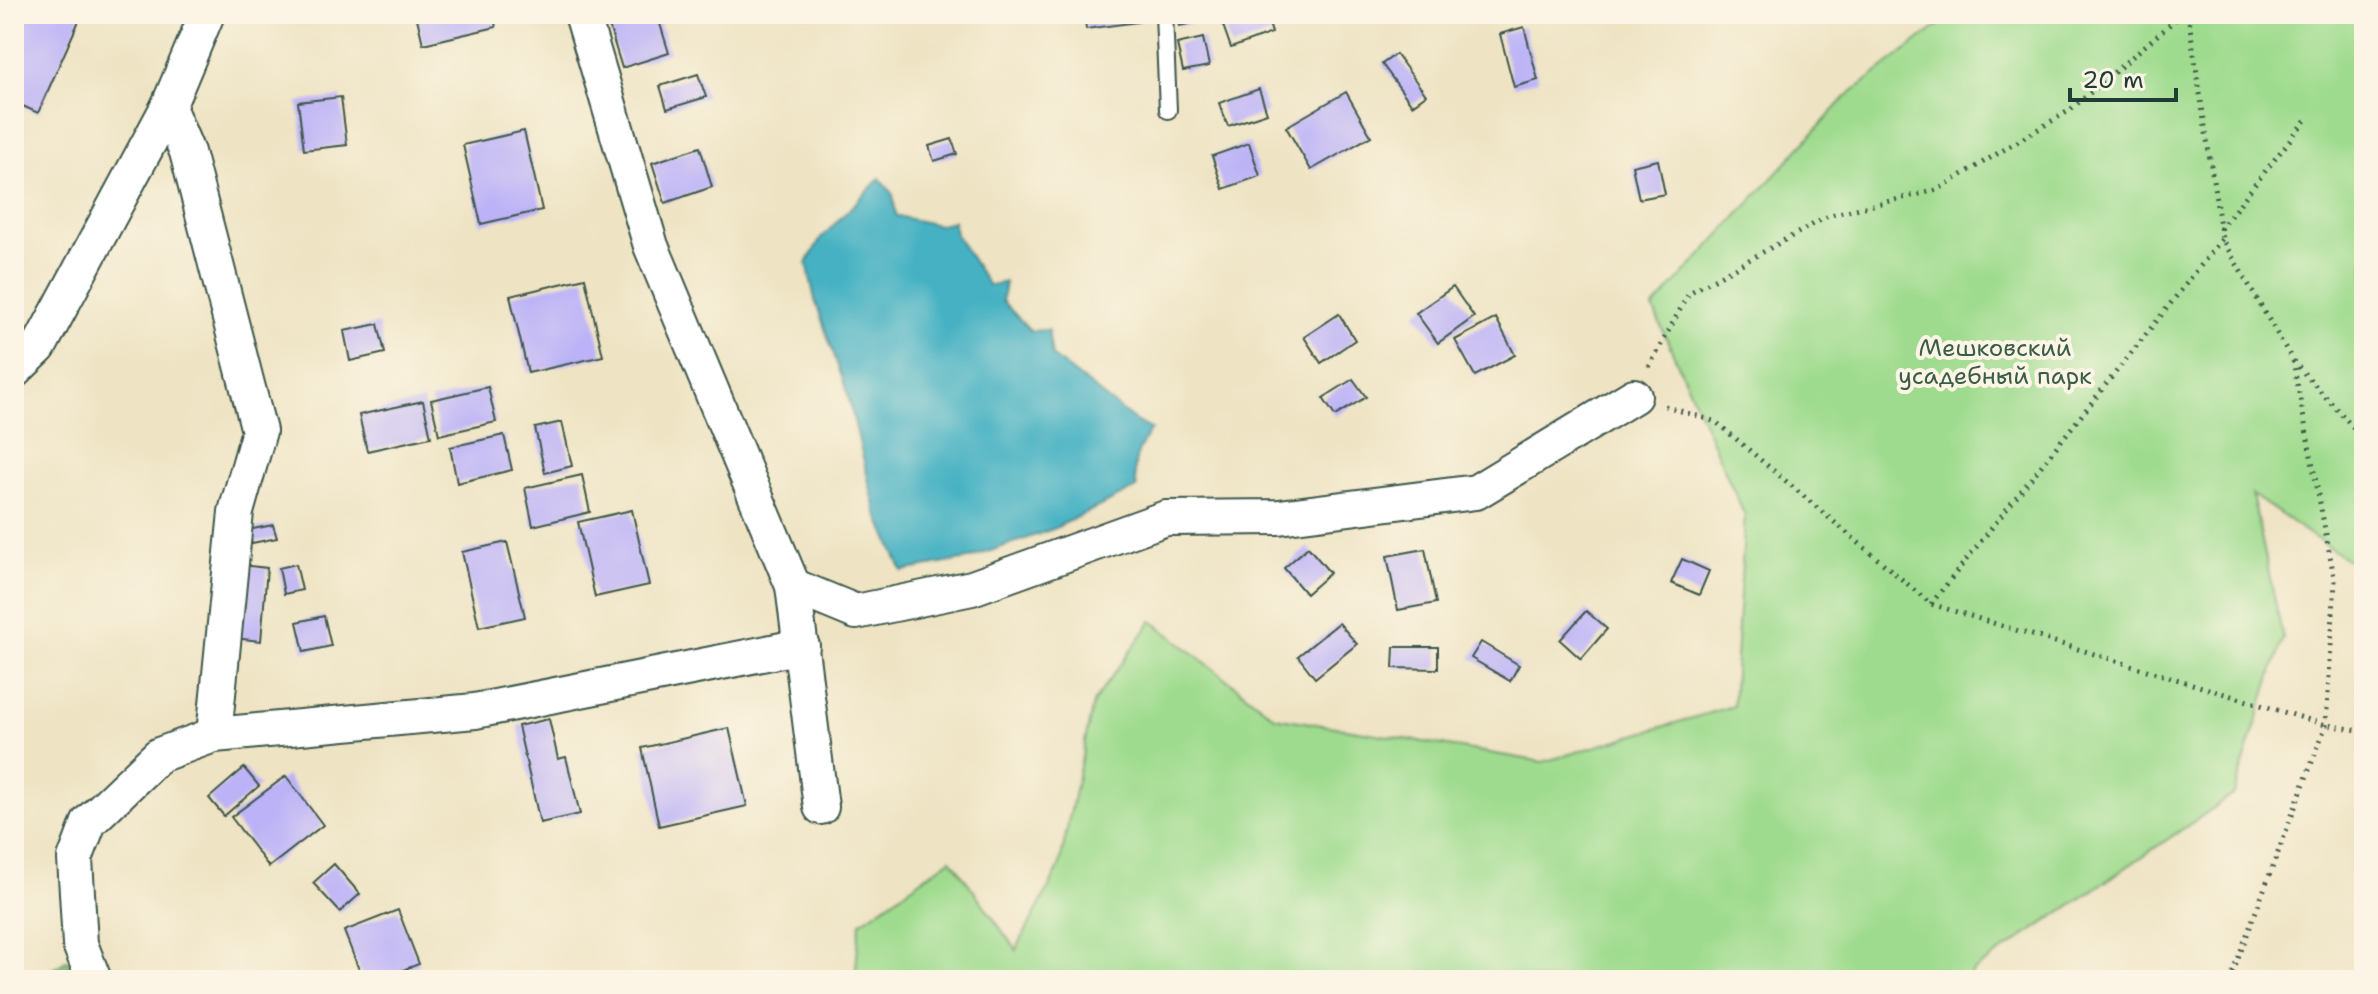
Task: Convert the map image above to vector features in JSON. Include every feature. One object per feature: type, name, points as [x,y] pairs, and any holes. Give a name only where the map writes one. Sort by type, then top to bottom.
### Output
[{"type":"street","points":[[14,371],[39,347],[168,107],[207,14]]},
{"type":"street","points":[[582,14],[651,246],[793,586],[821,807]]},
{"type":"street","points":[[168,107],[187,152],[259,431],[236,512],[214,735]]},
{"type":"street","points":[[793,586],[856,612],[972,588],[1166,518],[1279,517],[1476,492],[1634,396]]},
{"type":"street","points":[[94,980],[80,944],[75,859],[89,822],[159,755],[214,735],[475,711],[802,646]]},
{"type":"lane","points":[[1164,14],[1168,110]]},
{"type":"path","points":[[2182,14],[2070,110],[1937,190],[1830,215],[1689,293],[1634,396],[1716,422],[1931,604],[2326,725],[2364,731]]},
{"type":"path","points":[[2188,14],[2222,239],[2293,361],[2364,439]]},
{"type":"path","points":[[2220,230],[2307,118]]},
{"type":"path","points":[[1931,604],[2222,239]]},
{"type":"path","points":[[2230,980],[2326,725],[2335,582],[2293,361]]},
{"type":"green space","name":"Мешковский усадебный парк","points":[[1953,14],[2364,14],[2364,571],[2252,495],[2283,638],[2234,794],[1972,972],[1968,980],[855,980],[860,923],[951,859],[1016,950],[1059,868],[1093,703],[1152,621],[1275,717],[1543,762],[1733,706],[1745,516],[1653,308],[1847,96]]},
{"type":"green space","points":[[67,960],[79,980],[38,980]]},
{"type":"water","points":[[880,178],[893,195],[896,216],[939,225],[953,221],[956,235],[989,286],[1005,282],[1002,301],[1031,331],[1048,330],[1052,356],[1135,421],[1151,429],[1136,457],[1137,488],[1053,529],[968,559],[902,571],[876,511],[847,392],[815,300],[807,263],[821,238]]},
{"type":"building","points":[[14,14],[82,14],[38,113],[14,102]]},
{"type":"building","points":[[296,14],[333,14],[334,15],[298,23]]},
{"type":"building","points":[[416,14],[493,14],[496,27],[423,44]]},
{"type":"building","points":[[645,14],[657,14],[669,53],[622,68],[609,26]]},
{"type":"building","points":[[1084,14],[1137,14],[1138,22],[1086,29]]},
{"type":"building","points":[[1176,14],[1196,14],[1197,22],[1179,26]]},
{"type":"building","points":[[1219,14],[1266,14],[1272,33],[1231,48]]},
{"type":"building","points":[[1524,27],[1538,80],[1514,87],[1500,34]]},
{"type":"building","points":[[1203,38],[1209,66],[1183,71],[1177,44]]},
{"type":"building","points":[[1396,54],[1426,95],[1412,105],[1382,64]]},
{"type":"building","points":[[698,74],[706,97],[667,109],[660,86]]},
{"type":"building","points":[[1259,89],[1267,113],[1228,126],[1219,103]]},
{"type":"building","points":[[1346,92],[1371,136],[1311,170],[1286,127]]},
{"type":"building","points":[[341,97],[347,145],[304,150],[298,102]]},
{"type":"building","points":[[524,131],[542,210],[481,224],[463,145]]},
{"type":"building","points":[[952,139],[957,154],[934,161],[929,146]]},
{"type":"building","points":[[1249,143],[1260,176],[1223,189],[1212,156]]},
{"type":"building","points":[[700,147],[712,187],[665,203],[652,163]]},
{"type":"building","points":[[1658,160],[1665,194],[1639,199],[1632,166]]},
{"type":"building","points":[[585,278],[603,356],[528,373],[510,296]]},
{"type":"building","points":[[1453,287],[1474,317],[1438,343],[1416,313]]},
{"type":"building","points":[[1339,314],[1355,340],[1321,363],[1304,337]]},
{"type":"building","points":[[1496,318],[1515,355],[1475,376],[1455,340]]},
{"type":"building","points":[[378,324],[385,353],[350,361],[344,331]]},
{"type":"building","points":[[1353,379],[1366,397],[1335,416],[1323,398]]},
{"type":"building","points":[[488,387],[496,422],[439,435],[431,400]]},
{"type":"building","points":[[423,401],[431,437],[367,451],[359,415]]},
{"type":"building","points":[[562,422],[572,466],[545,473],[535,428]]},
{"type":"building","points":[[504,435],[512,470],[457,483],[450,447]]},
{"type":"building","points":[[582,475],[590,512],[533,526],[525,488]]},
{"type":"building","points":[[632,510],[649,585],[595,597],[578,522]]},
{"type":"building","points":[[273,525],[277,538],[252,543],[248,530]]},
{"type":"building","points":[[507,542],[525,617],[479,627],[462,552]]},
{"type":"building","points":[[1308,547],[1330,573],[1306,594],[1284,568]]},
{"type":"building","points":[[1425,549],[1436,603],[1398,610],[1387,556]]},
{"type":"building","points":[[1682,559],[1709,571],[1699,595],[1671,583]]},
{"type":"building","points":[[231,564],[267,568],[261,641],[224,637]]},
{"type":"building","points":[[296,564],[302,590],[284,594],[279,568]]},
{"type":"building","points":[[1586,611],[1607,629],[1581,659],[1560,640]]},
{"type":"building","points":[[324,616],[331,646],[304,652],[297,622]]},
{"type":"building","points":[[1339,623],[1357,644],[1315,678],[1298,656]]},
{"type":"building","points":[[1481,642],[1519,665],[1510,681],[1471,658]]},
{"type":"building","points":[[1394,647],[1438,647],[1438,669],[1393,668]]},
{"type":"building","points":[[549,719],[558,759],[566,757],[580,814],[540,823],[518,726]]},
{"type":"building","points":[[729,728],[747,806],[659,826],[642,748]]},
{"type":"building","points":[[244,768],[259,786],[224,816],[209,798]]},
{"type":"building","points":[[286,776],[323,825],[269,867],[231,817]]},
{"type":"building","points":[[334,864],[360,894],[340,912],[313,883]]},
{"type":"building","points":[[398,910],[419,964],[377,980],[363,980],[344,931]]}]
